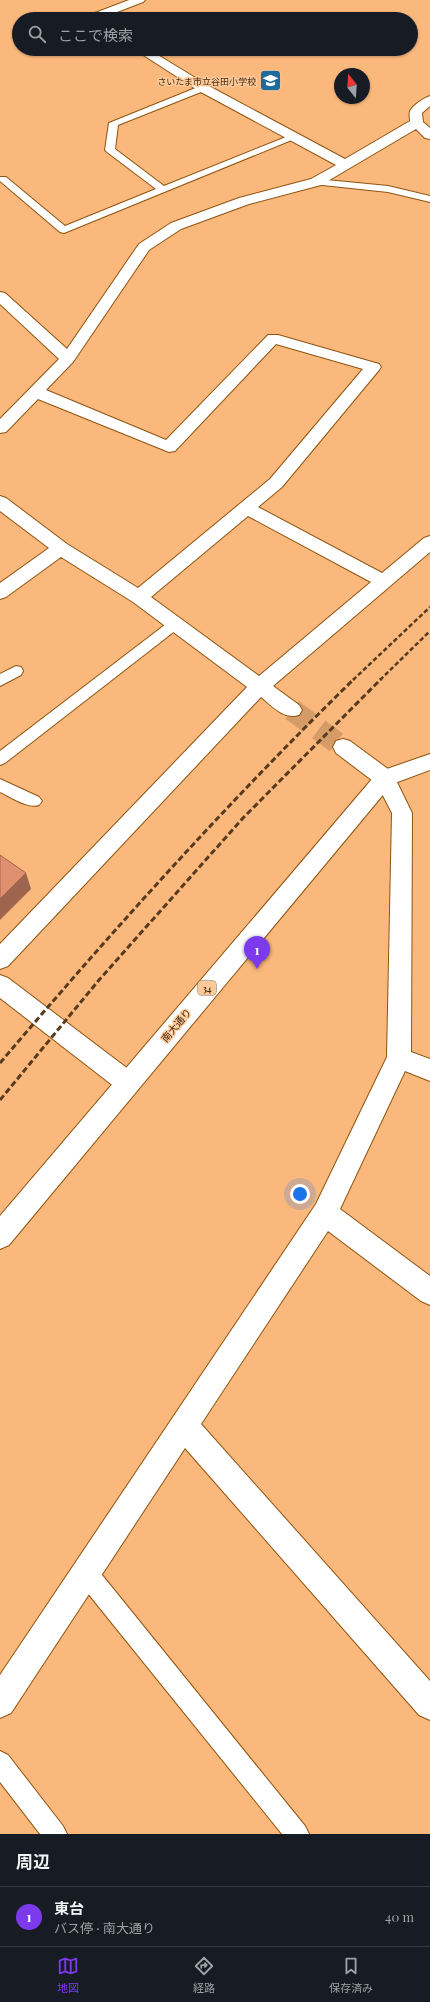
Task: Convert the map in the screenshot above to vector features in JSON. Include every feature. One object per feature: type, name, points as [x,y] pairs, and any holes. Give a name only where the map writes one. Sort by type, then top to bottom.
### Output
[{"type":"street","points":[[106,12],[139,0]]},
{"type":"street","points":[[151,56],[203,88],[346,165]]},
{"type":"street","points":[[430,100],[416,112],[417,123],[430,135]]},
{"type":"street","points":[[0,428],[68,359],[144,247],[183,224],[244,201],[316,182],[417,123]]},
{"type":"street","points":[[0,296],[68,359]]},
{"type":"street","points":[[36,392],[169,447],[273,338],[373,367],[276,484],[139,597]]},
{"type":"street","points":[[0,502],[61,548],[139,597],[292,710]]},
{"type":"street","points":[[247,508],[383,581]]},
{"type":"street","points":[[0,959],[259,687],[430,542]]},
{"type":"street","points":[[0,592],[61,548]]},
{"type":"street","points":[[0,1702],[325,1212],[399,1058],[402,813],[385,778],[343,747]]},
{"type":"street","points":[[385,778],[430,762]]},
{"type":"street","name":"南大通り","points":[[0,1236],[385,778]]},
{"type":"street","points":[[0,985],[128,1083]]},
{"type":"street","points":[[399,1058],[430,1070]]},
{"type":"street","points":[[325,1212],[430,1292]]},
{"type":"street","points":[[184,1425],[430,1704]]},
{"type":"lane","points":[[163,190],[110,150],[114,123],[203,88]]},
{"type":"lane","points":[[3,179],[64,230],[294,137]]},
{"type":"lane","points":[[316,182],[388,189],[430,199]]},
{"type":"lane","points":[[0,759],[175,624]]},
{"type":"lane","points":[[0,682],[16,671]]},
{"type":"lane","points":[[0,785],[34,801]]},
{"type":"lane","points":[[86,1573],[297,1834]]},
{"type":"lane","points":[[0,1763],[55,1834]]},
{"type":"building","points":[[0,855],[26,873],[0,899]]},
{"type":"tunnel","points":[[292,710],[343,747]]},
{"type":"railway","points":[[353,680],[430,607]]},
{"type":"railway","points":[[380,680],[430,631]]},
{"type":"railway","points":[[0,1063],[85,964],[172,867],[262,772],[353,680]]},
{"type":"railway","points":[[0,1100],[99,980],[243,818],[380,680]]},
{"type":"place","name":"さいたま市立谷田小学校","points":[[271,81]]},
{"type":"place","name":"東台","points":[[257,969]]}]
